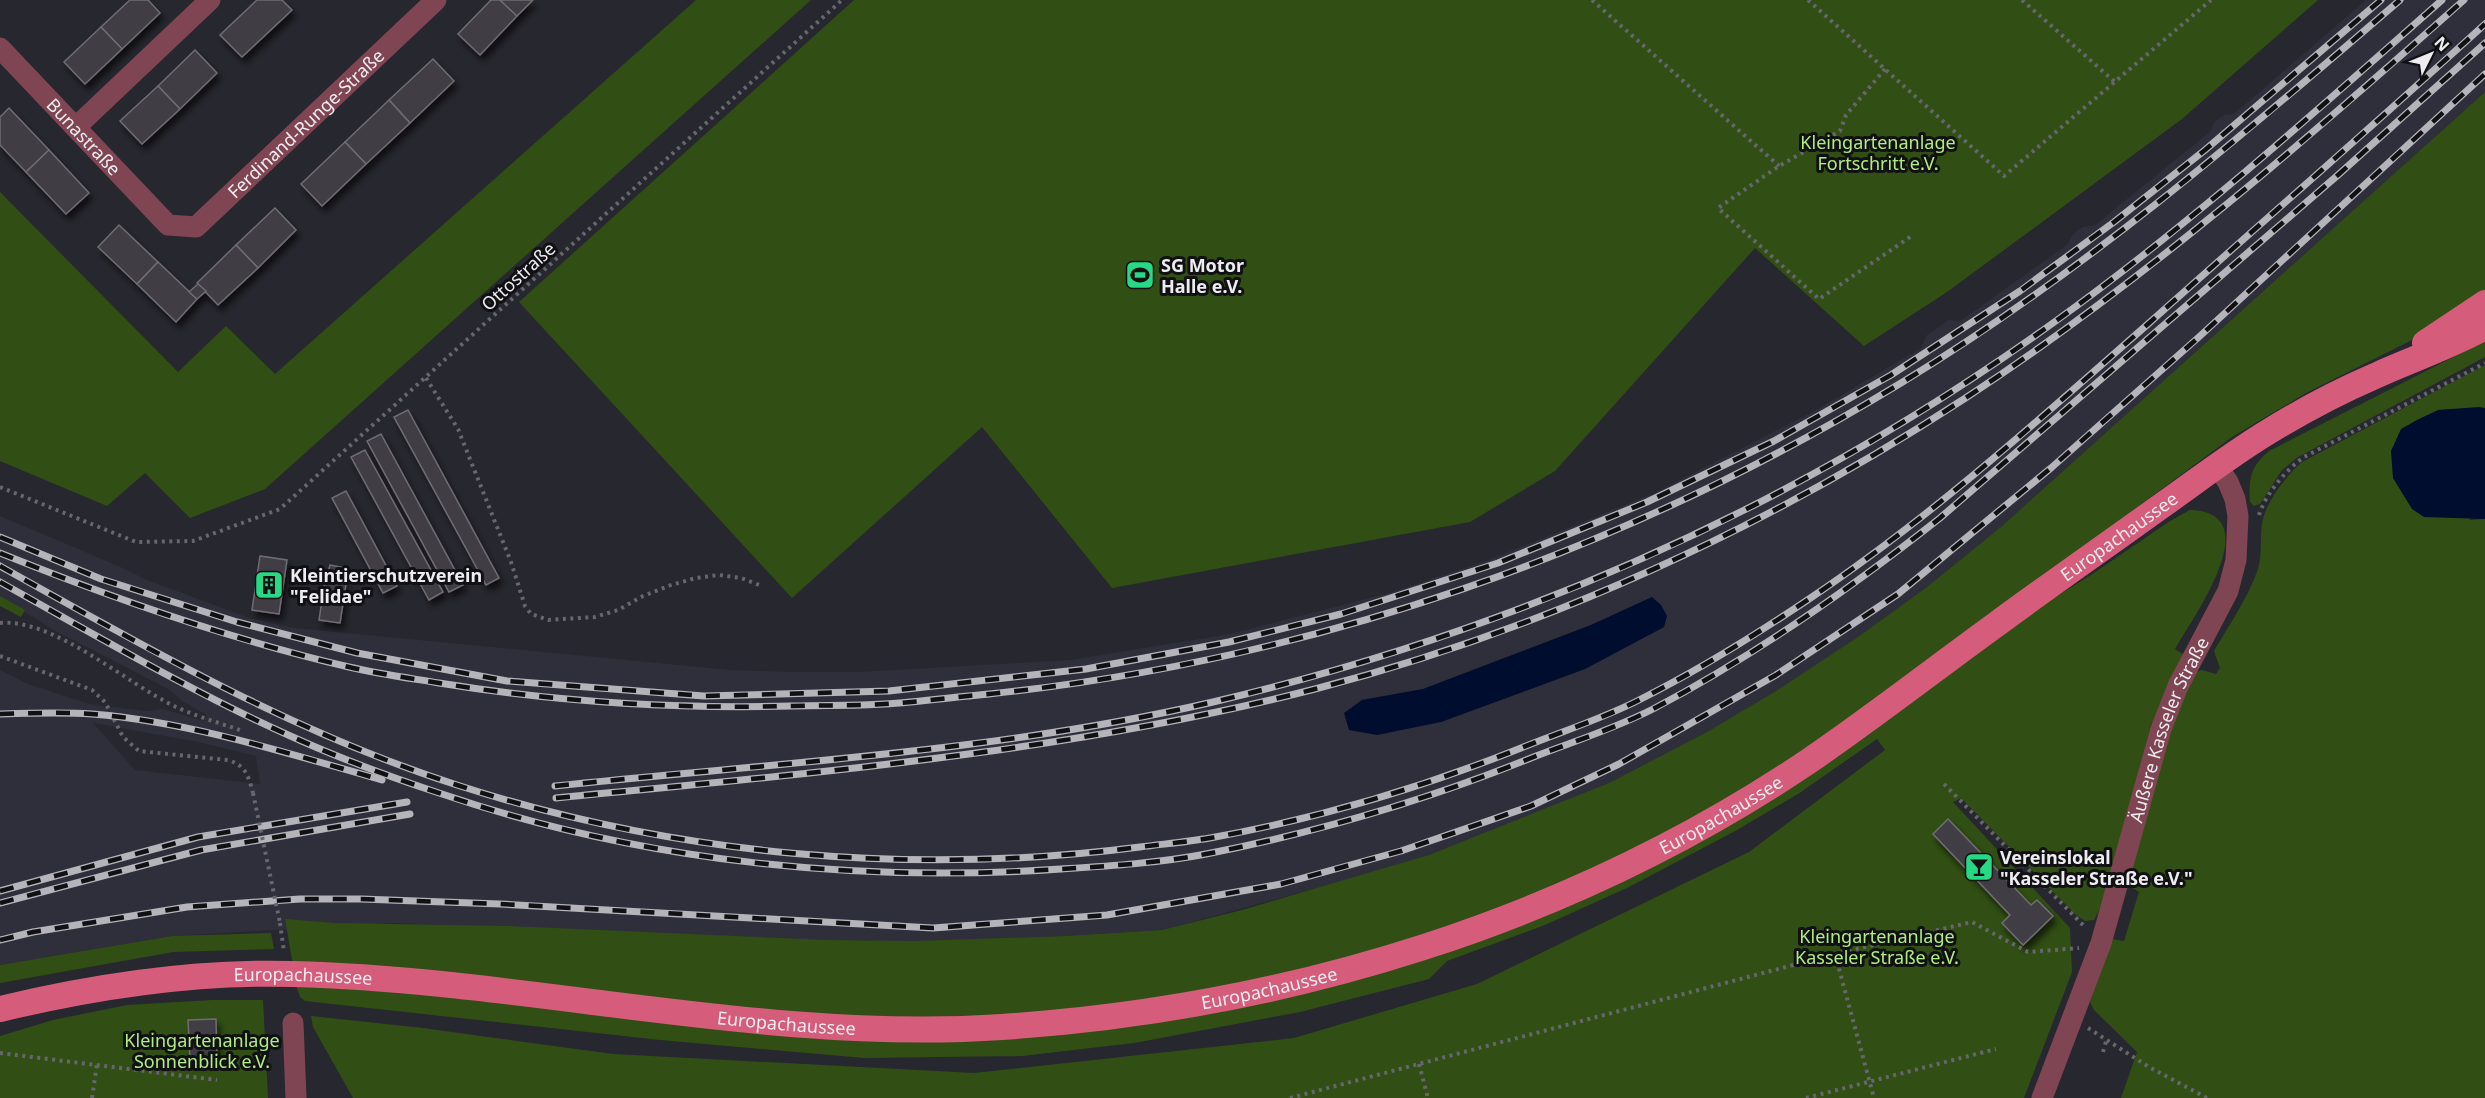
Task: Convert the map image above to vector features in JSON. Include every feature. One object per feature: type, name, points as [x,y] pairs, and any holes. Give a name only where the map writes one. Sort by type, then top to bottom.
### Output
[{"type":"main road","name":"Europachaussee","points":[[2377,375],[2485,303]]},
{"type":"main road","name":"Europachaussee","points":[[0,1009],[53,996],[166,979],[297,974],[420,982],[759,1023],[883,1030],[939,1029],[1006,1027],[1124,1016],[1251,994],[1308,981],[1420,949],[1522,911],[1593,881],[1708,822],[1792,772],[1840,740],[2044,589],[2272,429],[2377,375],[2424,357],[2485,327]]},
{"type":"street","points":[[76,127],[210,0]]},
{"type":"street","name":"Ferdinand-Runge-Straße","points":[[168,225],[196,227],[436,0]]},
{"type":"street","name":"Bunastraße","points":[[0,48],[168,225]]},
{"type":"street","name":"Äußere Kasseler Straße","points":[[2042,1098],[2101,943],[2161,729],[2178,686],[2228,591],[2236,560],[2238,537],[2235,499],[2228,482],[2217,466]]},
{"type":"street","points":[[292,1023],[296,1098]]},
{"type":"path","name":"Ottostraße","points":[[0,487],[136,542],[193,541],[280,509],[842,0]]},
{"type":"path","points":[[1592,0],[1779,166]]},
{"type":"path","points":[[1808,0],[2004,176],[2211,0]]},
{"type":"path","points":[[2022,0],[2115,82]]},
{"type":"path","points":[[1885,69],[1846,115],[1840,131],[1779,166],[1718,208],[1819,299],[1913,236]]},
{"type":"path","points":[[2257,524],[2266,500],[2294,464],[2485,363]]},
{"type":"path","points":[[426,378],[458,429],[511,562],[525,606],[531,614],[548,620],[595,617],[618,610],[643,596],[671,585],[719,575],[741,578],[762,586]]},
{"type":"path","points":[[0,623],[20,623],[45,632],[99,659],[176,706],[240,730]]},
{"type":"path","points":[[0,656],[92,690],[105,702],[123,737],[139,751],[228,760],[239,764],[247,771],[280,923]]},
{"type":"path","points":[[1944,784],[2101,943]]},
{"type":"path","points":[[1290,1098],[1835,954],[1972,922],[2028,952],[2071,950],[2101,943]]},
{"type":"path","points":[[1835,954],[1874,1098]]},
{"type":"path","points":[[2072,1018],[2107,1038],[2149,1067],[2207,1098]]},
{"type":"path","points":[[2103,1052],[2107,1038]]},
{"type":"path","points":[[1806,1098],[1996,1049]]},
{"type":"path","points":[[0,1053],[217,1080]]},
{"type":"path","points":[[92,1098],[97,1064]]},
{"type":"path","points":[[1419,1064],[1428,1098]]},
{"type":"shaded area","points":[[2366,0],[2485,0],[2485,92],[2002,526],[1927,587],[1858,637],[1776,691],[1707,732],[1609,783],[1521,820],[1429,855],[1336,883],[1162,930],[914,941],[827,940],[394,923],[172,936],[0,965],[0,670],[28,684],[93,705],[147,711],[163,709],[204,721],[207,715],[182,701],[170,690],[50,628],[0,596],[0,516],[147,580],[249,618],[294,628],[730,670],[858,672],[1071,660],[1230,634],[1389,593],[1489,560],[1657,492],[1818,409],[1921,348],[1926,336],[1948,320],[1960,321],[2067,245],[2073,234],[2083,227],[2095,225],[2211,131],[2214,122],[2224,115],[2234,114]],"holes":[[[1652,597],[1664,627],[1585,669],[1441,722],[1362,700],[1423,689],[1591,625]],[[93,723],[198,742],[256,756],[260,784],[135,770]]]},
{"type":"green space","points":[[696,0],[811,0],[265,489],[190,518],[145,473],[107,506],[0,461],[0,192],[178,372],[226,326],[275,374]]},
{"type":"green space","name":"SG Motor Halle e.V.","points":[[854,0],[2318,0],[2182,119],[1947,292],[1864,346],[1755,248],[1555,471],[1470,522],[1112,588],[982,427],[792,598],[519,302]]},
{"type":"green space","points":[[2485,92],[2485,298],[2430,331],[2306,393],[2232,437],[1854,717],[1734,795],[1632,850],[1527,898],[1354,958],[1179,997],[996,1017],[823,1017],[292,960],[285,919],[334,923],[506,926],[827,940],[914,941],[1162,930],[1242,910],[1429,855],[1609,783],[1707,732],[1776,691],[1858,637],[1927,587],[2002,526]]},
{"type":"green space","points":[[2485,341],[2485,357],[2298,457],[2282,470],[2260,504],[2254,506],[2250,502],[2252,474],[2258,462],[2269,451]]},
{"type":"green space","points":[[2485,365],[2485,408],[2439,410],[2470,520],[2485,519],[2485,1098],[2121,1098],[2137,1052],[2094,1010],[2090,1002],[2111,939],[2124,941],[2139,892],[2126,884],[2169,725],[2196,672],[2202,670],[2216,674],[2220,668],[2214,651],[2254,580],[2258,569],[2265,511],[2284,480],[2302,462]]},
{"type":"green space","name":"Kleingartenanlage Kasseler Straße e.V.","points":[[2190,510],[2213,515],[2224,528],[2225,547],[2219,569],[2208,592],[2175,649],[2183,654],[2151,725],[2104,901],[2094,920],[2085,921],[2075,914],[1961,798],[1953,802],[2070,928],[2072,972],[2024,1098],[353,1098],[313,1027],[311,1016],[423,1028],[613,1054],[974,1073],[1294,1038],[1477,984],[1749,852],[1885,750],[1877,739],[1798,794],[1737,830],[1629,887],[1545,925],[1447,961],[1429,979],[1300,1012],[1134,1043],[1022,1056],[864,1058],[660,1040],[305,1001],[300,997],[296,985],[412,992],[758,1034],[822,1038],[997,1038],[1536,918],[2091,575]]},
{"type":"green space","points":[[0,596],[25,610],[21,617],[0,606]]},
{"type":"green space","points":[[271,933],[274,949],[173,952],[0,983],[0,965],[172,936]]},
{"type":"green space","name":"Kleingartenanlage Sonnenblick e.V.","points":[[212,1000],[263,1000],[268,1098],[0,1098],[0,1036],[53,1020],[127,1005]]},
{"type":"water","points":[[2485,408],[2485,519],[2424,517],[2412,509],[2393,478],[2391,451],[2401,429],[2438,410]]},
{"type":"water","points":[[1652,597],[1661,605],[1667,616],[1664,627],[1585,669],[1441,722],[1377,735],[1349,730],[1344,713],[1362,700],[1423,689],[1591,625]]},
{"type":"building","points":[[130,0],[148,0],[160,13],[122,49],[101,27]]},
{"type":"building","points":[[257,0],[282,0],[292,10],[242,57],[220,35]]},
{"type":"building","points":[[491,0],[500,0],[517,16],[480,55],[458,34]]},
{"type":"building","points":[[500,0],[533,0],[517,16]]},
{"type":"building","points":[[101,27],[122,49],[85,84],[64,62]]},
{"type":"building","points":[[195,50],[217,73],[180,109],[158,86]]},
{"type":"building","points":[[433,59],[454,81],[410,123],[389,100]]},
{"type":"building","points":[[158,86],[180,109],[142,144],[120,121]]},
{"type":"building","points":[[389,100],[410,123],[366,164],[345,142]]},
{"type":"building","points":[[9,108],[49,150],[26,172],[0,145],[0,117]]},
{"type":"building","points":[[345,142],[366,164],[322,206],[301,184]]},
{"type":"building","points":[[49,150],[89,193],[66,214],[26,172]]},
{"type":"building","points":[[275,208],[296,230],[258,268],[236,245]]},
{"type":"building","points":[[119,225],[158,262],[137,284],[98,247]]},
{"type":"building","points":[[236,245],[258,268],[218,305],[197,283]]},
{"type":"building","points":[[158,262],[197,299],[176,322],[137,284]]},
{"type":"building","points":[[198,284],[206,291],[197,299],[189,292]]},
{"type":"building","points":[[408,410],[499,578],[486,585],[394,417]]},
{"type":"building","points":[[381,434],[463,585],[449,592],[367,441]]},
{"type":"building","points":[[365,450],[443,592],[429,600],[351,457]]},
{"type":"building","points":[[346,491],[397,586],[383,593],[332,498]]},
{"type":"building","name":"Kleintierschutzverein \"Felidae\"","points":[[260,556],[287,560],[279,614],[252,610]]},
{"type":"building","points":[[330,565],[346,568],[345,575],[328,572]]},
{"type":"building","points":[[325,581],[346,584],[340,623],[319,620]]},
{"type":"building","name":"Vereinslokal \"Kasseler Straße e.V.\"","points":[[1948,819],[2031,905],[2037,900],[2053,916],[2023,945],[2002,923],[2010,915],[1933,834]]},
{"type":"building","points":[[216,1019],[217,1060],[190,1061],[188,1020]]},
{"type":"railway","points":[[0,537],[101,579],[237,622],[357,653],[507,681],[704,696],[889,691],[1086,669],[1229,642],[1341,614],[1498,563],[1647,502],[1774,441],[1891,375],[2020,291],[2114,222],[2205,150],[2381,0]]},
{"type":"railway","points":[[0,553],[172,617],[304,656],[405,678],[483,690],[615,703],[748,707],[897,703],[989,694],[1109,678],[1229,655],[1346,625],[1462,589],[1576,547],[1687,498],[1796,443],[1901,383],[1968,341],[2096,250],[2220,153],[2400,0]]},
{"type":"railway","points":[[555,786],[885,754],[1050,733],[1132,719],[1213,702],[1326,673],[1437,638],[1546,599],[1652,554],[1756,504],[1857,449],[1956,389],[2053,323],[2154,247],[2252,166],[2442,0]]},
{"type":"railway","points":[[556,798],[938,758],[1127,730],[1315,689],[1401,665],[1485,637],[1569,605],[1732,532],[1889,446],[1964,399],[2030,354],[2159,259],[2283,157],[2464,0]]},
{"type":"railway","points":[[0,566],[223,687],[338,741],[457,785],[540,809],[624,829],[796,854],[882,859],[968,860],[1054,856],[1140,847],[1201,839],[1289,822],[1368,801],[1483,763],[1625,707],[1725,653],[1788,613],[1854,568],[1983,467],[2148,324],[2485,24]]},
{"type":"railway","points":[[0,582],[177,680],[249,717],[305,742],[363,766],[442,794],[517,817],[593,836],[670,851],[748,862],[904,873],[983,873],[1116,865],[1188,857],[1248,845],[1332,825],[1415,800],[1610,728],[1653,709],[1764,644],[1836,596],[1940,518],[2338,175],[2485,43]]},
{"type":"railway","points":[[0,940],[33,932],[187,907],[300,899],[500,904],[933,928],[1107,915],[1281,884],[1401,851],[1531,806],[1619,764],[1776,675],[1898,594],[2051,468],[2200,336],[2485,74]]},
{"type":"railway","points":[[0,714],[92,714],[165,724],[274,749],[382,780]]},
{"type":"railway","points":[[0,891],[198,837],[407,802]]},
{"type":"railway","points":[[0,903],[201,850],[410,814]]},
{"type":"place","name":"SG Motor Halle e.V.","points":[[1140,275]]},
{"type":"place","name":"Kleintierschutzverein \"Felidae\"","points":[[269,585]]},
{"type":"place","name":"Vereinslokal \"Kasseler Straße e.V.\"","points":[[1979,867]]},
{"type":"park label","name":"Kleingartenanlage Fortschritt e.V.","points":[[1878,152]]}]
